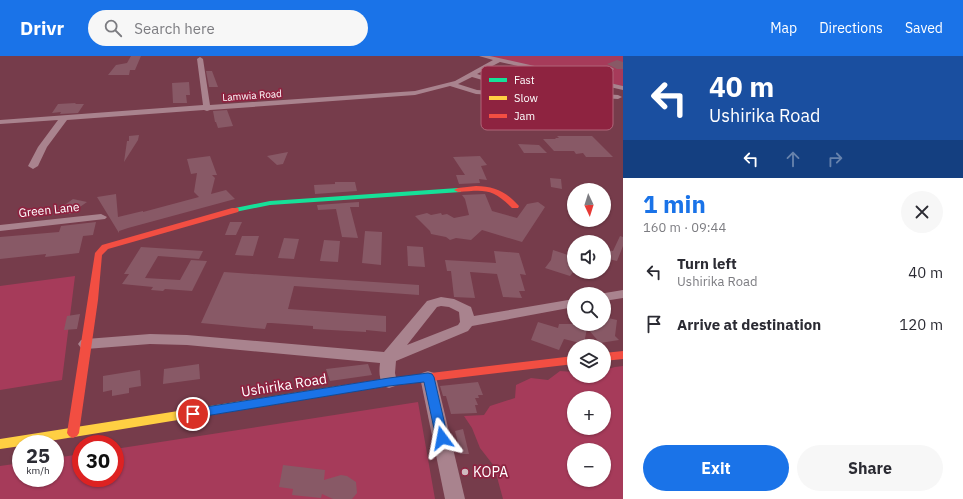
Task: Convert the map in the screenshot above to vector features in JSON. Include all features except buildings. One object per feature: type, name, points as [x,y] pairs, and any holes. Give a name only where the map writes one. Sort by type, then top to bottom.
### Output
[{"type":"street","points":[[482,56],[524,66]]},
{"type":"street","points":[[200,59],[207,109]]},
{"type":"street","name":"Lamwia Road","points":[[489,66],[499,60]]},
{"type":"street","name":"Lamwia Road","points":[[0,122],[399,95],[427,91],[450,84],[481,70]]},
{"type":"street","points":[[473,75],[481,77]]},
{"type":"street","points":[[450,84],[481,92]]},
{"type":"street","points":[[613,86],[623,88]]},
{"type":"street","points":[[613,96],[618,96]]},
{"type":"street","points":[[33,166],[43,147],[64,118]]},
{"type":"street","points":[[73,434],[98,255],[105,247],[270,202],[484,188],[502,192],[515,206]]},
{"type":"street","name":"Green Lane","points":[[0,228],[101,217]]},
{"type":"street","points":[[611,296],[623,294]]},
{"type":"street","points":[[86,344],[150,339],[187,340],[388,358],[463,328],[467,322],[466,310],[446,302],[437,302],[432,304],[388,358],[387,373],[389,382]]},
{"type":"street","points":[[467,322],[567,304]]},
{"type":"street","points":[[611,356],[623,355]]},
{"type":"street","name":"Ushirika Road","points":[[0,444],[73,434],[389,382],[567,361]]},
{"type":"street","points":[[428,377],[455,499]]},
{"type":"shaded area","points":[[487,56],[623,56],[623,86],[613,84],[613,66],[528,66]]},
{"type":"shaded area","points":[[75,276],[62,380],[0,390],[0,286]]},
{"type":"shaded area","points":[[623,366],[623,499],[503,499],[494,466],[480,448],[472,428],[464,416],[484,415],[490,406],[515,398],[516,385],[531,378],[548,380],[560,371],[567,372],[567,383],[611,383],[611,368]]},
{"type":"shaded area","points":[[418,402],[435,499],[0,499],[0,466],[12,464],[12,487],[64,487],[64,457],[72,455],[72,487],[124,487],[124,448]]},
{"type":"traffic: fast","points":[[235,210],[270,203],[458,190]]},
{"type":"traffic: slow","points":[[0,444],[344,389]]},
{"type":"traffic: jam","points":[[458,190],[489,189],[501,194],[515,206]]},
{"type":"traffic: jam","points":[[73,433],[93,300],[98,255],[105,247],[235,210]]},
{"type":"traffic: jam","points":[[611,356],[623,355]]},
{"type":"traffic: jam","points":[[344,389],[389,382],[567,361]]},
{"type":"place","name":"KOPA","points":[[465,472]]},
{"type":"route","points":[[193,414],[428,377],[442,438]]}]
